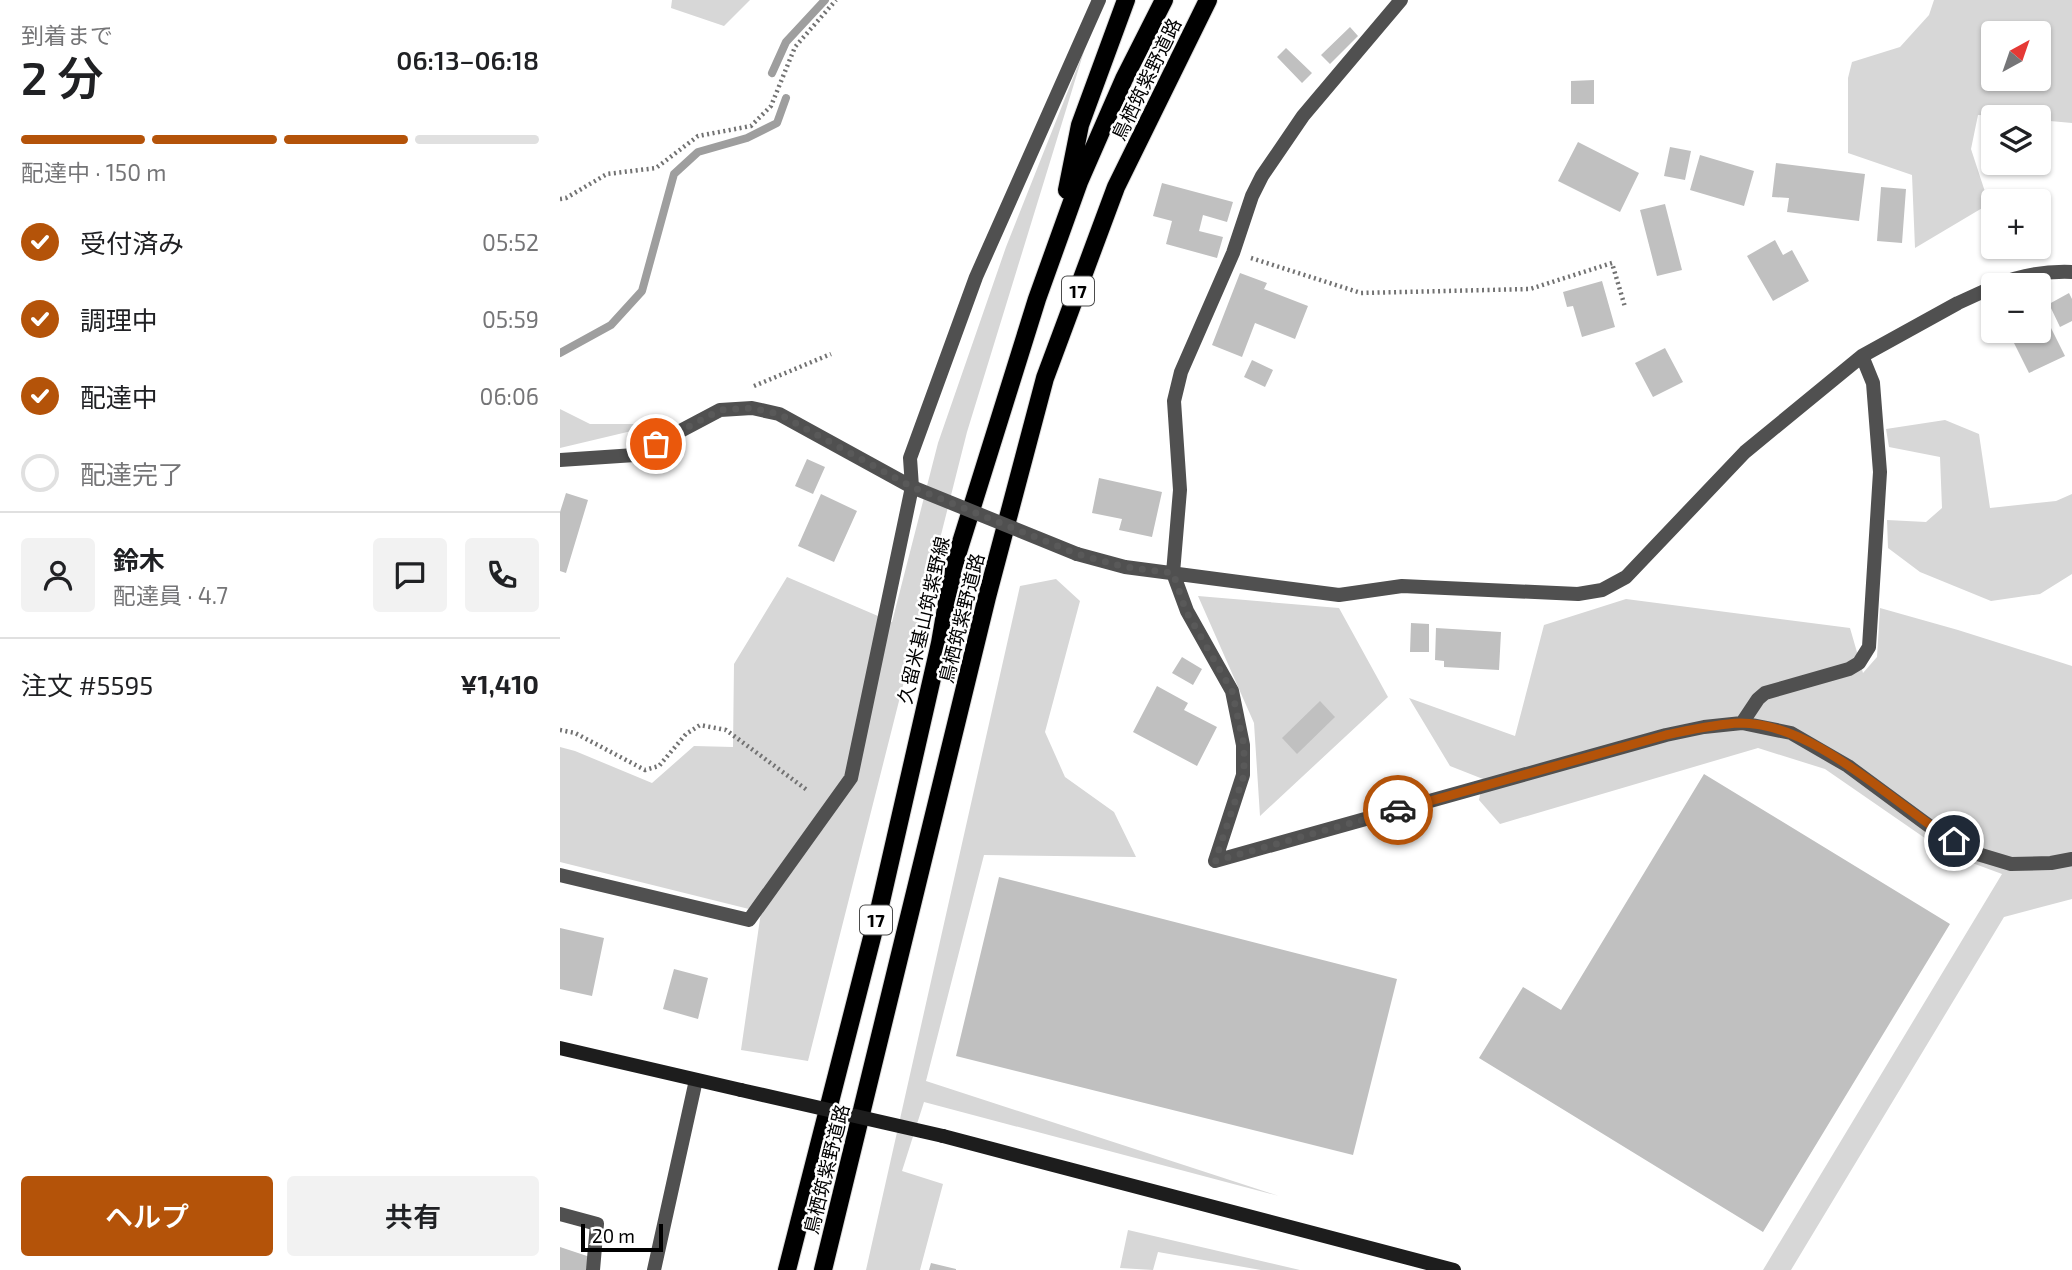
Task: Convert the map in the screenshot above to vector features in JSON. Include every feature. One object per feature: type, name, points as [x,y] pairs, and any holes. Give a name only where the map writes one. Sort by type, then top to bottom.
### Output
[{"type":"main road","points":[[1057,241],[1080,125],[1126,0]]},
{"type":"main road","name":"久留米基山筑紫野線","points":[[787,1270],[880,906],[940,643],[953,568],[1057,241],[1079,182],[1124,79],[1164,0]]},
{"type":"main road","name":"鳥栖筑紫野道路","points":[[823,1270],[987,597],[1045,378],[1116,187],[1208,0]]},
{"type":"street","points":[[560,875],[749,920],[851,778],[912,487],[910,458],[976,277],[1098,0]]},
{"type":"street","points":[[1401,0],[1303,116],[1262,176],[1252,196],[1233,253],[1181,372],[1174,401],[1180,490],[1173,573],[1186,611],[1232,691],[1244,745],[1244,775],[1215,861],[1666,735],[1742,723],[1791,733],[1848,766],[1936,831],[1971,852],[2011,864],[2051,863],[2072,859]]},
{"type":"street","points":[[2041,273],[2072,272]]},
{"type":"street","points":[[560,460],[635,456],[720,410],[752,408],[779,414],[912,487],[1077,554],[1125,567],[1339,595],[1402,586],[1578,594],[1602,590],[1626,577],[1745,452],[1863,356],[1981,292]]},
{"type":"street","points":[[1742,723],[1765,693],[1849,669],[1860,663],[1869,647],[1880,472],[1873,383],[1863,356]]},
{"type":"street","points":[[560,1048],[943,1136],[1454,1270]]},
{"type":"street","points":[[654,1270],[696,1080]]},
{"type":"street","points":[[560,1214],[597,1224],[593,1270]]},
{"type":"path","points":[[560,199],[607,174],[656,168],[698,136],[751,126],[771,106],[795,47],[836,0]]},
{"type":"path","points":[[1233,253],[1361,293],[1530,289],[1612,263],[1625,307]]},
{"type":"path","points":[[752,408],[754,386],[831,354]]},
{"type":"path","points":[[560,730],[575,733],[645,769],[659,766],[686,734],[700,725],[726,730],[807,790]]},
{"type":"shaded area","points":[[672,0],[750,0],[724,26],[671,8]]},
{"type":"shaded area","points":[[1934,0],[2072,0],[2072,123],[2051,121],[2051,105],[1981,105],[1981,115],[1978,115],[1971,149],[1984,189],[1981,189],[1981,209],[1915,248],[1912,175],[1848,153],[1848,78],[1852,62],[1900,47],[1929,15]]},
{"type":"shaded area","points":[[1085,48],[967,432],[808,1061],[741,1050],[761,912],[560,862],[560,747],[652,783],[694,746],[733,747],[734,664],[787,577],[892,622],[938,443],[1006,247]]},
{"type":"shaded area","points":[[560,409],[590,424],[661,424],[560,448]]},
{"type":"shaded area","points":[[1945,420],[1979,434],[1990,508],[2056,501],[2072,494],[2072,574],[2040,594],[1991,601],[1920,572],[1888,548],[1887,520],[1926,522],[1942,508],[1940,457],[1889,447],[1886,429]]},
{"type":"shaded area","points":[[1056,579],[1080,601],[1045,732],[1065,777],[1114,812],[1136,857],[984,855],[926,1081],[1279,1196],[924,1102],[902,1171],[943,1184],[920,1270],[866,1270],[1020,586]]},
{"type":"shaded area","points":[[1198,596],[1339,608],[1388,697],[1260,816],[1254,723]]},
{"type":"shaded area","points":[[1626,599],[1850,628],[1863,673],[1877,657],[1880,608],[2072,666],[2072,899],[2004,917],[1791,1270],[1763,1270],[2002,874],[1948,854],[1825,769],[1758,748],[1500,824],[1479,800],[1483,779],[1450,766],[1409,698],[1515,736],[1544,625]]},
{"type":"shaded area","points":[[1128,1230],[1300,1270],[1261,1270],[1158,1252],[1153,1270],[1120,1268]]},
{"type":"building","points":[[1350,27],[1358,36],[1330,64],[1321,55]]},
{"type":"building","points":[[1286,48],[1312,73],[1302,83],[1277,57]]},
{"type":"building","points":[[1594,80],[1594,104],[1571,104],[1571,81]]},
{"type":"building","points":[[1578,142],[1639,173],[1620,212],[1558,181]]},
{"type":"building","points":[[1670,147],[1691,151],[1685,180],[1664,176]]},
{"type":"building","points":[[1700,155],[1754,171],[1744,206],[1690,190]]},
{"type":"building","points":[[1776,163],[1865,174],[1859,221],[1787,212],[1789,198],[1772,197]]},
{"type":"building","points":[[1162,183],[1233,202],[1227,222],[1203,215],[1199,231],[1223,237],[1217,258],[1166,244],[1172,221],[1153,216]]},
{"type":"building","points":[[1881,187],[1906,189],[1902,243],[1877,241]]},
{"type":"building","points":[[1665,204],[1682,270],[1657,276],[1640,210]]},
{"type":"building","points":[[1775,240],[1783,255],[1792,250],[1809,281],[1773,301],[1747,256]]},
{"type":"building","points":[[1240,273],[1267,283],[1264,289],[1308,306],[1295,339],[1255,323],[1242,357],[1212,345]]},
{"type":"building","points":[[1602,281],[1615,327],[1582,337],[1573,306],[1567,307],[1563,292]]},
{"type":"building","points":[[2069,293],[2072,299],[2072,321],[2060,327],[2051,303]]},
{"type":"building","points":[[2051,328],[2065,356],[2029,373],[2014,343],[2051,343]]},
{"type":"building","points":[[1665,348],[1683,382],[1653,397],[1635,363]]},
{"type":"building","points":[[1252,360],[1273,370],[1265,387],[1244,377]]},
{"type":"building","points":[[807,459],[825,467],[813,494],[795,486]]},
{"type":"building","points":[[1099,478],[1162,492],[1152,537],[1119,530],[1122,519],[1092,513]]},
{"type":"building","points":[[566,493],[588,500],[566,573],[560,571],[560,512]]},
{"type":"building","points":[[821,494],[857,511],[834,562],[798,546]]},
{"type":"building","points":[[1411,623],[1429,624],[1429,652],[1410,652]]},
{"type":"building","points":[[1436,628],[1501,632],[1499,670],[1444,667],[1444,661],[1435,660]]},
{"type":"building","points":[[1182,657],[1202,669],[1193,685],[1172,673]]},
{"type":"building","points":[[1157,686],[1188,703],[1184,710],[1217,727],[1197,766],[1133,732]]},
{"type":"building","points":[[1320,701],[1335,717],[1297,754],[1282,738]]},
{"type":"building","points":[[1704,774],[1950,924],[1763,1232],[1479,1058],[1523,987],[1561,1010]]},
{"type":"building","points":[[999,877],[1397,979],[1353,1155],[956,1056]]},
{"type":"building","points":[[560,928],[604,938],[592,996],[560,989]]},
{"type":"building","points":[[674,969],[708,978],[698,1019],[663,1009]]},
{"type":"building","points":[[560,1247],[590,1257],[586,1270],[560,1270]]},
{"type":"building","points":[[931,1263],[956,1269],[956,1270],[929,1270]]},
{"type":"waterway","points":[[772,73],[786,42],[825,0]]},
{"type":"waterway","points":[[560,353],[611,325],[642,291],[674,174],[698,152],[747,138],[777,123],[786,98]]},
{"type":"way so far","points":[[656,444],[720,410],[752,408],[779,414],[912,487],[1077,554],[1125,567],[1173,573],[1186,611],[1232,691],[1244,745],[1244,775],[1215,861],[1398,810]]},
{"type":"route","points":[[1398,810],[1666,735],[1742,723],[1791,733],[1848,766],[1936,831],[1954,841]]}]
